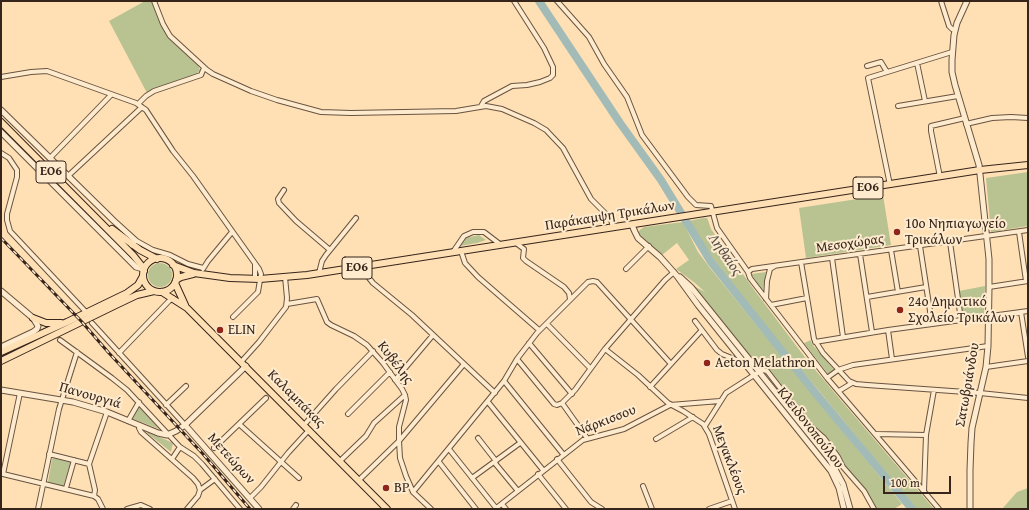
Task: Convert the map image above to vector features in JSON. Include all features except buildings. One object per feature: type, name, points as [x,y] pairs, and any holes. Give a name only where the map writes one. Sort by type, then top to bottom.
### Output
[{"type":"main road","name":"ΕΟ6","points":[[1,122],[102,222],[133,255],[141,265],[146,285],[154,291]]},
{"type":"main road","name":"Παράκαμψη Τρικάλων","points":[[175,282],[181,277],[202,271],[230,278],[257,279],[320,273],[980,170],[1028,165]]},
{"type":"main road","name":"ΕΟ6","points":[[102,222],[134,242],[148,255],[157,259],[166,260],[173,265]]},
{"type":"main road","points":[[1,352],[67,322],[133,289],[138,285],[148,263],[157,259]]},
{"type":"main road","name":"Παράκαμψη Τρικάλων","points":[[173,265],[194,273]]},
{"type":"main road","points":[[173,265],[176,273],[175,282]]},
{"type":"main road","name":"ΕΟ6","points":[[162,292],[170,288],[175,282]]},
{"type":"main road","name":"Καλαμπάκας","points":[[175,282],[186,308]]},
{"type":"main road","points":[[1,361],[118,304],[154,291],[162,292]]},
{"type":"main road","name":"Καλαμπάκας","points":[[162,292],[186,308],[387,509]]},
{"type":"main road","points":[[33,318],[51,323],[67,322]]},
{"type":"street","points":[[154,1],[163,24],[170,36],[204,68],[272,99],[321,112],[351,113],[445,111],[461,110],[481,106],[502,110],[534,123],[546,130],[567,154],[591,199],[611,219],[613,228]]},
{"type":"street","points":[[481,106],[484,101],[509,88],[540,82],[550,78],[554,73],[553,67],[544,48],[514,1]]},
{"type":"street","points":[[557,1],[589,37],[604,64],[625,92],[640,130],[648,143],[692,202],[699,206],[711,206],[710,212],[719,233],[748,272],[749,277],[827,378],[939,509]]},
{"type":"street","points":[[941,1],[949,26],[955,30]]},
{"type":"street","name":"Σατωβριάνδου","points":[[967,1],[956,23],[952,52],[952,72],[980,170],[987,236],[990,287],[986,367],[972,428],[970,509]]},
{"type":"street","points":[[890,184],[868,78],[952,52]]},
{"type":"street","points":[[867,66],[881,62],[887,72]]},
{"type":"street","points":[[917,63],[925,101]]},
{"type":"street","points":[[201,74],[204,68]]},
{"type":"street","points":[[1,78],[30,72],[47,71],[141,105],[152,118],[173,151],[189,171],[255,264],[257,293],[233,317]]},
{"type":"street","points":[[68,176],[141,105],[148,95],[154,91],[210,72]]},
{"type":"street","points":[[50,158],[110,95]]},
{"type":"street","points":[[898,106],[958,96]]},
{"type":"street","points":[[1,110],[134,242],[170,255],[202,271],[232,232]]},
{"type":"street","points":[[940,177],[931,126],[992,118],[1028,118]]},
{"type":"street","points":[[1,132],[136,267],[143,272]]},
{"type":"street","points":[[1,153],[9,158],[17,170],[17,177],[7,214],[10,231],[86,312]]},
{"type":"street","points":[[284,190],[278,199],[279,203],[296,221],[330,250]]},
{"type":"street","points":[[320,273],[322,261],[356,218]]},
{"type":"street","points":[[517,358],[554,404],[556,405],[562,403],[572,394],[590,368],[630,319],[676,274],[636,235],[632,225]]},
{"type":"street","name":"Μεσοχώρας","points":[[748,272],[751,270],[801,262],[1028,230]]},
{"type":"street","points":[[453,252],[464,236],[473,232],[484,232],[501,245]]},
{"type":"street","points":[[990,287],[1027,281],[1019,232]]},
{"type":"street","points":[[950,242],[961,320]]},
{"type":"street","points":[[516,243],[524,249],[523,258],[564,288],[569,293],[570,299]]},
{"type":"street","points":[[626,269],[648,246]]},
{"type":"street","points":[[920,246],[932,324]]},
{"type":"street","points":[[891,250],[898,292]]},
{"type":"street","points":[[461,251],[465,263],[478,277],[540,330]]},
{"type":"street","points":[[860,254],[872,332]]},
{"type":"street","points":[[832,258],[843,337]]},
{"type":"street","points":[[801,262],[815,342],[847,380],[852,383],[867,386],[980,393],[1028,398]]},
{"type":"street","points":[[766,299],[767,281],[770,269],[775,266]]},
{"type":"street","points":[[360,267],[373,283],[412,315],[495,393]]},
{"type":"street","name":"Κλειδονοπούλου","points":[[676,274],[691,287],[758,371],[807,426],[837,470],[845,488],[850,509]]},
{"type":"street","name":"Κλειδονοπούλου","points":[[676,274],[687,292],[831,471],[839,488],[844,509]]},
{"type":"street","points":[[169,434],[185,425],[243,364],[284,311],[287,304],[285,277]]},
{"type":"street","points":[[413,492],[488,402],[504,381],[517,358],[529,343],[588,282],[597,282],[671,364]]},
{"type":"street","points":[[867,297],[926,287]]},
{"type":"street","points":[[1,291],[33,318],[38,326],[35,331],[1,347]]},
{"type":"street","points":[[119,353],[173,298]]},
{"type":"street","points":[[771,304],[807,298]]},
{"type":"street","name":"Κυβέλης","points":[[287,304],[316,299],[329,324],[358,338],[373,351],[390,372],[405,395],[406,404],[400,423],[399,441],[402,464],[413,492],[431,509]]},
{"type":"street","points":[[815,342],[872,332],[1028,311]]},
{"type":"street","points":[[1021,312],[1028,357]]},
{"type":"street","points":[[695,321],[701,331],[717,350],[728,357],[743,362],[748,358]]},
{"type":"street","points":[[92,323],[185,425]]},
{"type":"street","points":[[547,324],[590,368]]},
{"type":"street","points":[[888,330],[892,359]]},
{"type":"street","points":[[650,387],[701,331]]},
{"type":"street","points":[[395,380],[432,335]]},
{"type":"street","points":[[60,340],[117,381],[140,402],[180,447],[196,458],[240,509]]},
{"type":"street","points":[[529,343],[572,394]]},
{"type":"street","points":[[827,378],[838,370],[853,365],[988,346]]},
{"type":"street","name":"Μεγακλέους","points":[[605,349],[634,372],[670,405],[693,417],[705,426],[736,509]]},
{"type":"street","points":[[304,425],[373,351]]},
{"type":"street","points":[[38,509],[62,399],[76,352]]},
{"type":"street","points":[[986,367],[1028,361]]},
{"type":"street","points":[[359,480],[399,441],[464,364]]},
{"type":"street","points":[[705,426],[726,393],[758,371]]},
{"type":"street","points":[[348,414],[390,372]]},
{"type":"street","points":[[504,381],[563,454]]},
{"type":"street","points":[[839,391],[852,383]]},
{"type":"street","points":[[166,405],[186,386]]},
{"type":"street","name":"Πανουργιά","points":[[1,390],[62,399],[107,412],[162,434],[169,434]]},
{"type":"street","points":[[924,490],[926,435],[934,390]]},
{"type":"street","points":[[20,392],[3,474],[94,496],[103,509]]},
{"type":"street","points":[[340,461],[366,436],[374,423],[405,395]]},
{"type":"street","points":[[214,448],[266,398]]},
{"type":"street","name":"Νάρκισσου","points":[[496,509],[580,441],[624,429],[670,405],[720,401]]},
{"type":"street","points":[[128,421],[140,402]]},
{"type":"street","points":[[488,402],[543,470]]},
{"type":"street","points":[[562,403],[587,438]]},
{"type":"street","points":[[94,496],[95,489],[89,464],[107,412]]},
{"type":"street","points":[[656,439],[693,417]]},
{"type":"street","points":[[239,424],[299,478]]},
{"type":"street","name":"Μετεώρων","points":[[185,425],[259,509]]},
{"type":"street","points":[[140,426],[139,428],[141,432],[193,478],[198,484],[200,490]]},
{"type":"street","points":[[807,426],[820,433],[838,457],[843,467],[864,491],[874,509]]},
{"type":"street","points":[[250,498],[264,484],[309,430]]},
{"type":"street","points":[[876,434],[926,435]]},
{"type":"street","points":[[478,438],[518,491]]},
{"type":"street","points":[[472,478],[520,443]]},
{"type":"street","points":[[172,459],[180,447]]},
{"type":"street","points":[[449,448],[496,509]]},
{"type":"street","points":[[49,454],[89,464]]},
{"type":"street","points":[[66,488],[74,460]]},
{"type":"street","points":[[557,460],[591,502],[602,509]]},
{"type":"street","points":[[439,462],[476,509]]},
{"type":"street","points":[[538,474],[566,509]]},
{"type":"street","points":[[187,509],[197,498],[200,490],[215,479]]},
{"type":"street","points":[[643,486],[652,509]]},
{"type":"street","points":[[709,509],[732,501]]},
{"type":"street","points":[[502,504],[506,509]]},
{"type":"street","points":[[127,509],[141,505],[150,509]]},
{"type":"green space","points":[[145,1],[153,1],[161,24],[168,37],[198,65],[200,70],[196,75],[147,93],[109,21]]},
{"type":"green space","points":[[1028,172],[1028,226],[991,232],[986,178]]},
{"type":"green space","points":[[883,195],[891,245],[806,258],[799,208]]},
{"type":"green space","points":[[707,218],[711,229],[807,360],[934,509],[916,509],[756,314],[699,240],[689,221]]},
{"type":"green space","points":[[683,222],[698,252],[710,268],[902,504],[894,509],[876,509],[820,432],[809,422],[767,368],[759,367],[694,286],[705,292],[676,269],[689,260],[677,243],[662,255],[641,237],[638,232],[644,227]]},
{"type":"green space","points":[[479,235],[486,240],[460,246],[465,238]]},
{"type":"green space","points":[[160,263],[168,267],[172,275],[168,283],[160,287],[152,283],[148,275],[152,267]]},
{"type":"green space","points":[[766,272],[763,289],[762,290],[751,274]]},
{"type":"green space","points":[[985,286],[984,314],[963,317],[959,291]]},
{"type":"green space","points":[[811,340],[812,344],[834,370],[828,374],[804,343]]},
{"type":"green space","points":[[139,405],[158,428],[159,429],[131,418]]},
{"type":"green space","points":[[148,432],[173,443],[171,452],[147,433]]},
{"type":"green space","points":[[56,457],[71,461],[63,487],[48,482],[52,459]]},
{"type":"green space","points":[[1028,488],[1028,509],[1002,509],[1017,492]]},
{"type":"waterway","name":"Ληθαίος","points":[[539,1],[620,123],[661,180],[711,262],[817,395],[912,509]]},
{"type":"railway","points":[[1,238],[82,322],[203,454],[250,509]]},
{"type":"place","name":"10ο Νηπιαγωγείο Τρικάλων","points":[[897,232]]},
{"type":"place","name":"24ο Δημοτικό Σχολείο Τρικάλων","points":[[900,310]]},
{"type":"place","name":"ELIN","points":[[220,330]]},
{"type":"place","name":"Aeton Melathron","points":[[707,363]]},
{"type":"place","name":"BP","points":[[386,488]]}]
